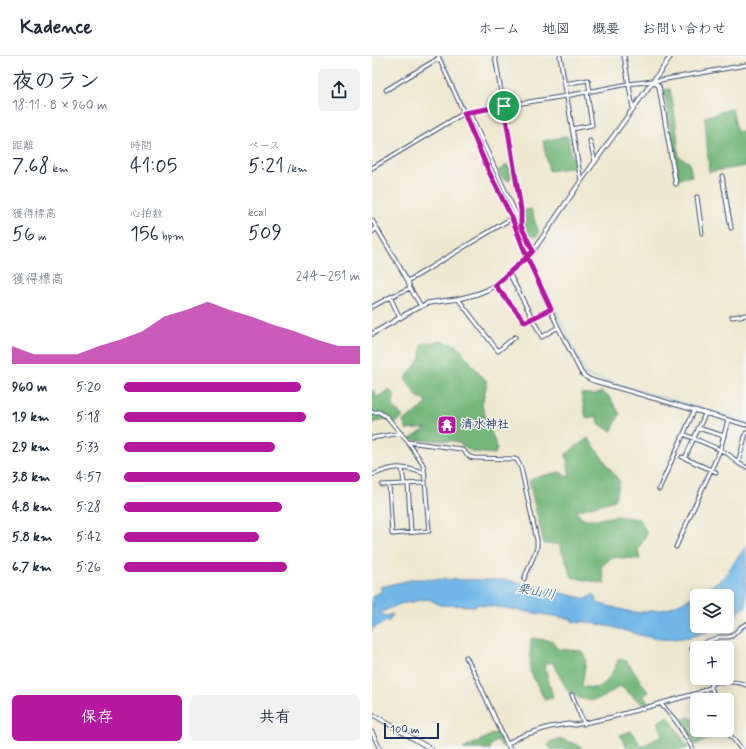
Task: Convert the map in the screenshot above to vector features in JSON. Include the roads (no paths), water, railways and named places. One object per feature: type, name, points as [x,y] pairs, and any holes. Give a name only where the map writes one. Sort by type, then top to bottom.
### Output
[{"type":"street","points":[[495,56],[521,210],[521,226]]},
{"type":"street","points":[[560,56],[581,181]]},
{"type":"street","points":[[624,56],[633,110]]},
{"type":"street","points":[[372,334],[428,303],[458,299],[478,294],[495,285],[527,257],[533,251],[581,181],[671,56]]},
{"type":"street","points":[[386,90],[438,57],[489,172],[512,218],[527,257],[558,327],[583,376],[588,379],[694,411],[746,425]]},
{"type":"street","points":[[372,168],[464,113],[746,65]]},
{"type":"street","points":[[564,84],[588,80],[592,125],[572,129]]},
{"type":"street","points":[[653,81],[659,86],[676,184]]},
{"type":"street","points":[[469,112],[533,251]]},
{"type":"street","points":[[590,142],[595,162]]},
{"type":"street","points":[[722,176],[731,228]]},
{"type":"street","points":[[697,197],[702,233]]},
{"type":"street","points":[[408,281],[512,218]]},
{"type":"street","points":[[372,220],[421,306]]},
{"type":"street","points":[[372,232],[377,228]]},
{"type":"street","points":[[509,273],[542,337],[558,327]]},
{"type":"street","points":[[495,285],[525,322],[551,309]]},
{"type":"street","points":[[372,307],[410,288]]},
{"type":"street","points":[[390,297],[400,318]]},
{"type":"street","points":[[458,299],[498,351],[515,337]]},
{"type":"street","points":[[732,318],[746,315]]},
{"type":"street","points":[[660,489],[694,411]]},
{"type":"street","points":[[372,412],[379,412],[388,417],[408,442],[422,463],[425,474],[430,531],[392,534],[389,485]]},
{"type":"street","points":[[705,414],[684,457],[716,472]]},
{"type":"street","points":[[676,547],[712,470],[720,450],[728,420]]},
{"type":"street","points":[[698,428],[724,436]]},
{"type":"street","points":[[372,438],[401,433]]},
{"type":"street","points":[[738,464],[746,433]]},
{"type":"street","points":[[684,434],[720,450],[729,455],[738,464],[746,467]]},
{"type":"street","points":[[408,442],[462,449],[470,457],[474,458],[517,460],[521,468],[538,540],[537,548],[524,579]]},
{"type":"street","points":[[372,476],[383,470],[393,468],[411,469],[425,474]]},
{"type":"street","points":[[402,468],[406,484],[411,532]]},
{"type":"street","points":[[382,485],[425,483]]},
{"type":"street","points":[[709,641],[719,637],[732,636],[746,624]]},
{"type":"street","points":[[466,657],[510,749]]},
{"type":"street","points":[[734,683],[742,683],[746,685]]},
{"type":"street","points":[[507,745],[515,739],[550,727],[568,724],[584,724],[661,704],[698,693],[711,687],[713,693]]},
{"type":"street","points":[[572,695],[584,724]]},
{"type":"street","points":[[661,704],[676,721],[693,749]]},
{"type":"street","points":[[372,714],[431,749]]},
{"type":"street","points":[[372,732],[380,749]]},
{"type":"street","points":[[732,737],[742,749]]},
{"type":"water","name":"栗山川","points":[[746,546],[746,606],[734,616],[734,589],[707,589],[723,578]]},
{"type":"water","name":"栗山川","points":[[415,579],[507,580],[587,599],[594,594],[597,603],[635,613],[668,609],[690,598],[690,633],[703,633],[690,637],[659,639],[612,627],[581,621],[581,623],[572,621],[572,619],[478,604],[475,606],[440,605],[428,599],[400,604],[379,613],[387,616],[393,614],[388,623],[386,621],[372,629],[372,597],[382,591],[380,587]]},
{"type":"waterway","points":[[442,56],[530,252]]},
{"type":"waterway","points":[[531,255],[586,374],[591,377],[746,421]]},
{"type":"place","name":"清水神社","points":[[447,425]]}]
